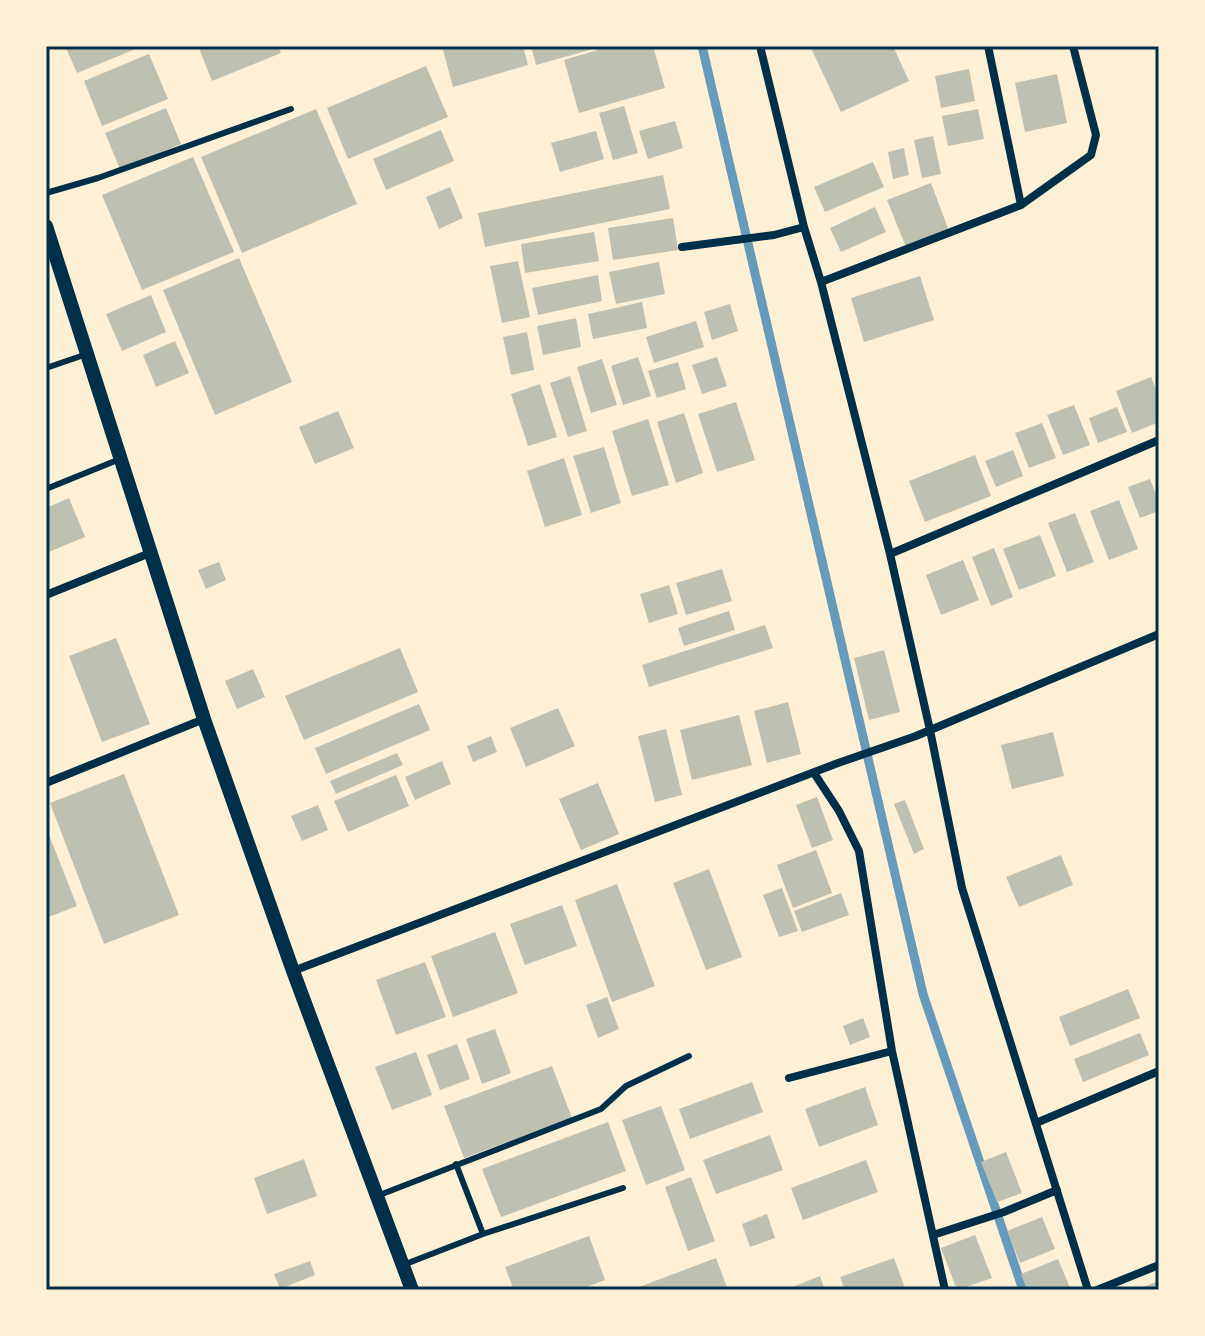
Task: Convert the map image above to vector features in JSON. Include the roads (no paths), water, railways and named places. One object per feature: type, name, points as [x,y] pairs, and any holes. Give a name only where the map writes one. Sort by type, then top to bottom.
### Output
[{"type":"street","points":[[760,46],[890,554],[962,888],[1088,1290]]},
{"type":"street","points":[[988,46],[1021,205]]},
{"type":"street","points":[[821,282],[1021,205],[1091,155],[1096,135],[1073,46]]},
{"type":"street","points":[[46,226],[204,719],[293,971],[412,1290]]},
{"type":"street","points":[[682,247],[774,235],[804,227]]},
{"type":"street","points":[[890,554],[1159,440]]},
{"type":"street","points":[[46,595],[150,553]]},
{"type":"street","points":[[293,971],[916,736],[1159,634]]},
{"type":"street","points":[[46,783],[204,719]]},
{"type":"street","points":[[814,773],[839,811],[859,851],[892,1051],[945,1290]]},
{"type":"street","points":[[789,1078],[892,1051]]},
{"type":"street","points":[[1036,1123],[1159,1071]]},
{"type":"street","points":[[933,1235],[1004,1212],[1057,1190]]},
{"type":"street","points":[[1097,1290],[1159,1265]]},
{"type":"lane","points":[[46,193],[98,178],[291,109]]},
{"type":"lane","points":[[46,368],[87,354]]},
{"type":"lane","points":[[46,478],[48,488],[120,459]]},
{"type":"lane","points":[[377,1196],[601,1109],[626,1086],[689,1056]]},
{"type":"lane","points":[[456,1164],[483,1234]]},
{"type":"lane","points":[[403,1265],[483,1234],[623,1188]]},
{"type":"waterway","points":[[702,46],[923,994],[1023,1290]]}]
